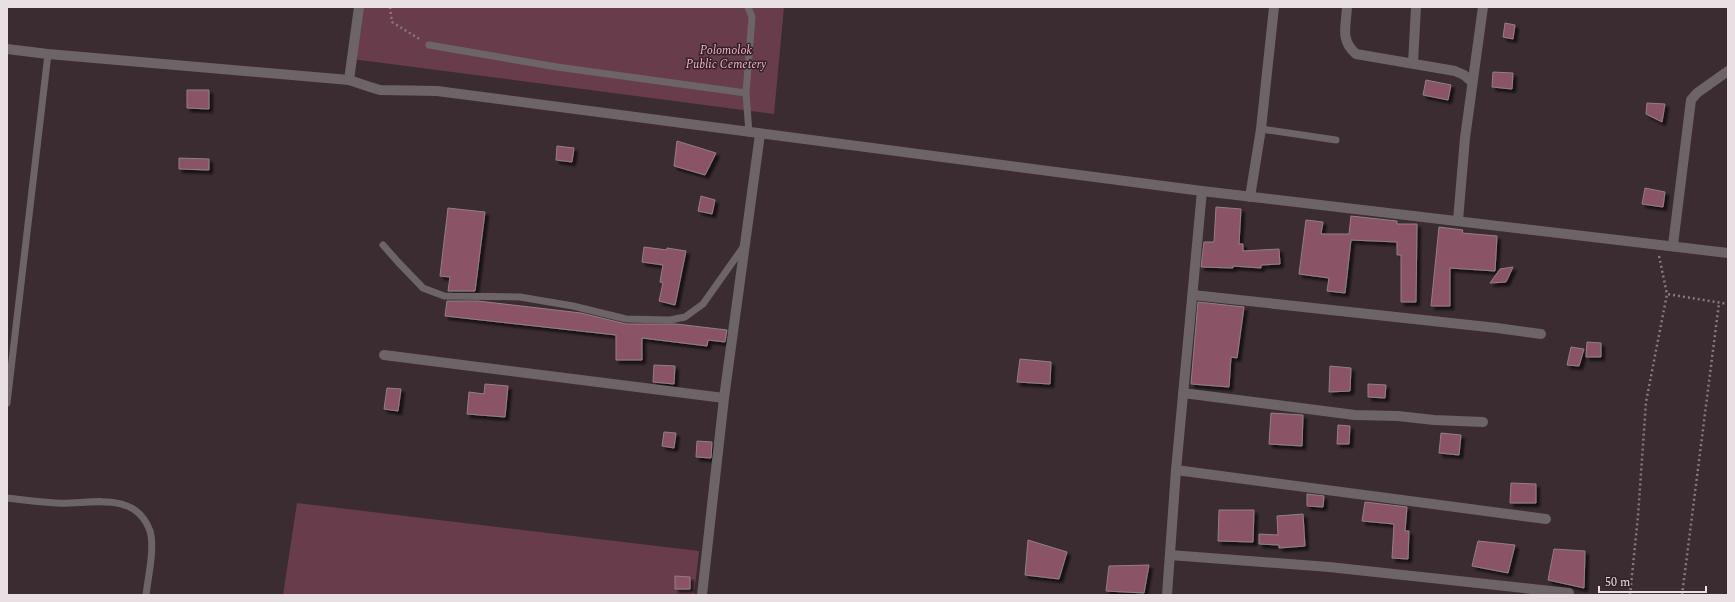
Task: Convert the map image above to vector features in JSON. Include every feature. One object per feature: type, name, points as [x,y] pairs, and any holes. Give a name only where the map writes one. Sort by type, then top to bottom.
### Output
[{"type":"street","points":[[350,80],[359,7]]},
{"type":"street","points":[[1250,197],[1261,129],[1274,7]]},
{"type":"street","points":[[1347,7],[1346,40],[1350,48],[1356,54],[1455,71],[1464,75],[1472,82]]},
{"type":"street","points":[[1413,63],[1416,7]]},
{"type":"street","points":[[1458,220],[1465,138],[1483,7]]},
{"type":"street","points":[[7,49],[48,54],[350,80],[370,88],[380,90],[437,92],[1250,197],[1674,245],[1728,253]]},
{"type":"street","points":[[1674,245],[1691,100],[1697,93],[1728,71]]},
{"type":"street","points":[[702,595],[724,398],[746,242],[754,133]]},
{"type":"street","points":[[1167,595],[1176,470],[1202,191]]},
{"type":"street","points":[[1193,295],[1541,334]]},
{"type":"street","points":[[384,356],[724,398]]},
{"type":"street","points":[[1183,393],[1355,415],[1398,416],[1434,420],[1483,422]]},
{"type":"street","points":[[1176,470],[1546,519]]},
{"type":"street","points":[[1170,555],[1329,567],[1569,593]]},
{"type":"lane","points":[[748,7],[752,17],[746,93],[754,133]]},
{"type":"lane","points":[[429,45],[557,67],[746,93]]},
{"type":"lane","points":[[7,403],[48,54]]},
{"type":"lane","points":[[1261,129],[1336,140]]},
{"type":"lane","points":[[383,245],[423,288],[444,296],[520,297],[573,306],[626,319],[670,320],[685,317],[703,304],[746,242]]},
{"type":"lane","points":[[7,498],[57,503],[116,502],[130,507],[143,517],[150,532],[152,548],[146,595]]},
{"type":"path","points":[[390,7],[392,22],[429,45]]},
{"type":"path","points":[[1630,595],[1638,516],[1646,402],[1667,294],[1657,244]]},
{"type":"path","points":[[1667,294],[1728,304]]},
{"type":"path","points":[[1682,595],[1719,303]]},
{"type":"green space","name":"Polomolok Public Cemetery","points":[[360,7],[784,7],[774,114],[352,59]]},
{"type":"green space","points":[[297,503],[699,551],[694,595],[283,595]]},
{"type":"building","points":[[1505,23],[1515,25],[1513,39],[1503,37]]},
{"type":"building","points":[[1493,72],[1513,73],[1512,89],[1492,87]]},
{"type":"building","points":[[1426,80],[1451,85],[1448,100],[1423,95]]},
{"type":"building","points":[[187,90],[209,90],[209,109],[187,108]]},
{"type":"building","points":[[1647,103],[1665,104],[1662,122],[1646,114]]},
{"type":"building","points":[[677,141],[716,153],[705,175],[674,166]]},
{"type":"building","points":[[557,146],[574,148],[572,162],[556,160]]},
{"type":"building","points":[[179,158],[209,159],[209,170],[179,169]]},
{"type":"building","points":[[1645,188],[1665,192],[1663,207],[1642,204]]},
{"type":"building","points":[[701,196],[715,200],[712,214],[698,211]]},
{"type":"building","points":[[1216,207],[1241,209],[1239,244],[1243,244],[1243,251],[1279,249],[1280,264],[1261,265],[1261,268],[1233,266],[1233,268],[1201,267],[1204,242],[1214,242]]},
{"type":"building","points":[[448,208],[485,212],[475,291],[448,291],[450,277],[440,276]]},
{"type":"building","points":[[1351,216],[1397,221],[1397,224],[1417,224],[1416,302],[1401,302],[1401,255],[1397,255],[1397,242],[1351,240],[1345,293],[1327,291],[1329,278],[1299,274],[1306,220],[1323,222],[1321,234],[1349,234]]},
{"type":"building","points":[[1439,227],[1463,230],[1462,233],[1497,236],[1495,271],[1450,268],[1450,306],[1431,306]]},
{"type":"building","points":[[644,247],[686,251],[675,305],[659,301],[663,283],[660,282],[663,265],[642,262]]},
{"type":"building","points":[[1513,267],[1506,282],[1490,283],[1500,269]]},
{"type":"building","points":[[447,301],[478,301],[581,313],[626,324],[676,324],[727,330],[725,342],[708,340],[707,346],[642,338],[642,360],[616,360],[616,335],[445,316]]},
{"type":"building","points":[[1198,302],[1244,307],[1237,358],[1231,357],[1229,387],[1191,384]]},
{"type":"building","points":[[1587,342],[1601,343],[1601,357],[1586,357]]},
{"type":"building","points":[[1571,347],[1584,349],[1579,366],[1567,365]]},
{"type":"building","points":[[1020,359],[1051,362],[1050,384],[1017,382]]},
{"type":"building","points":[[654,365],[675,366],[674,384],[653,382]]},
{"type":"building","points":[[1330,366],[1351,368],[1350,391],[1329,392]]},
{"type":"building","points":[[485,384],[508,386],[505,417],[467,414],[469,392],[484,394]]},
{"type":"building","points":[[1368,384],[1386,385],[1385,398],[1368,397]]},
{"type":"building","points":[[387,388],[401,389],[398,411],[384,409]]},
{"type":"building","points":[[1271,413],[1303,415],[1302,446],[1269,444]]},
{"type":"building","points":[[1338,425],[1350,426],[1349,444],[1337,444]]},
{"type":"building","points":[[664,432],[676,433],[674,448],[662,446]]},
{"type":"building","points":[[1441,433],[1461,435],[1459,455],[1439,453]]},
{"type":"building","points":[[697,441],[712,442],[711,458],[696,457]]},
{"type":"building","points":[[1511,483],[1536,484],[1536,503],[1510,503]]},
{"type":"building","points":[[1307,494],[1324,496],[1323,507],[1307,506]]},
{"type":"building","points":[[1365,502],[1407,507],[1405,531],[1409,531],[1408,559],[1392,558],[1394,524],[1362,521]]},
{"type":"building","points":[[1219,510],[1254,510],[1253,542],[1218,541]]},
{"type":"building","points":[[1303,514],[1305,546],[1279,548],[1279,545],[1259,544],[1259,534],[1278,535],[1277,516]]},
{"type":"building","points":[[1028,540],[1067,552],[1059,579],[1025,575]]},
{"type":"building","points":[[1478,541],[1515,545],[1508,573],[1472,566]]},
{"type":"building","points":[[1554,549],[1585,551],[1584,588],[1548,580]]},
{"type":"building","points":[[1149,565],[1144,593],[1106,591],[1109,566]]},
{"type":"building","points":[[675,576],[690,577],[690,589],[675,589]]}]
